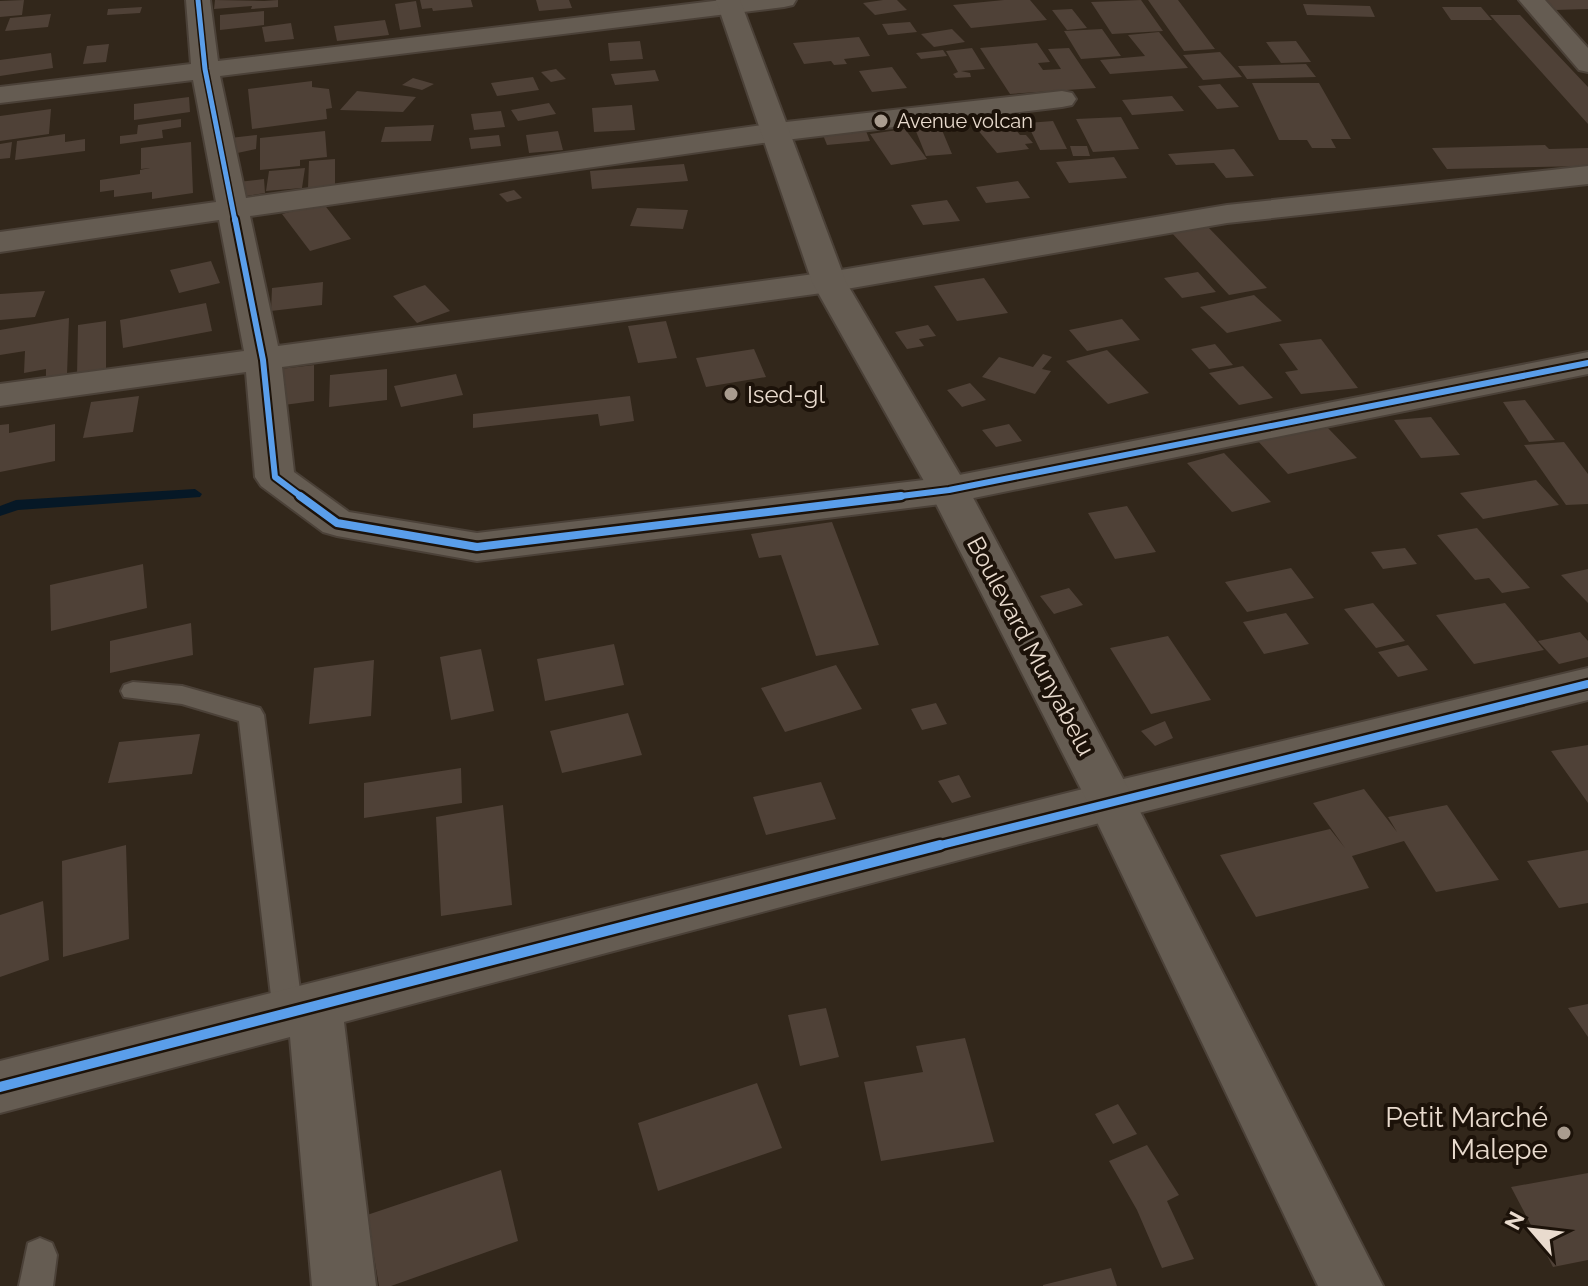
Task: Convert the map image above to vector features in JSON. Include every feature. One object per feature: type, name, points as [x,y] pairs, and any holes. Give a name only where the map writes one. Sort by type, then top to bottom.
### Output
[{"type":"street","points":[[198,0],[205,69],[263,360],[275,477],[337,523],[477,547],[949,490],[1588,363]]},
{"type":"street","points":[[0,95],[730,3],[784,0]]},
{"type":"street","points":[[1531,0],[1588,64]]},
{"type":"street","name":"Boulevard Munyabelu","points":[[730,3],[829,282],[949,490],[1111,801],[1351,1286]]},
{"type":"street","points":[[0,242],[777,132],[1062,99]]},
{"type":"street","points":[[0,395],[829,282],[1227,214],[1588,175]]},
{"type":"street","points":[[0,1087],[1111,801],[1588,684]]},
{"type":"street","points":[[301,1010],[344,1286]]},
{"type":"lane","points":[[133,691],[182,695],[251,715],[301,1010]]},
{"type":"building","points":[[24,0],[22,15],[0,17],[0,1]]},
{"type":"building","points":[[215,0],[278,0],[278,7],[214,9]]},
{"type":"building","points":[[420,0],[471,0],[473,7],[433,11],[432,8],[422,9]]},
{"type":"building","points":[[536,0],[569,0],[572,8],[539,11]]},
{"type":"building","points":[[897,0],[907,10],[875,15],[863,3]]},
{"type":"building","points":[[1030,0],[1047,20],[971,28],[953,5]]},
{"type":"building","points":[[1141,0],[1163,31],[1112,34],[1091,2]]},
{"type":"building","points":[[1148,0],[1178,0],[1215,49],[1184,51]]},
{"type":"building","points":[[1545,0],[1588,0],[1588,9],[1555,10]]},
{"type":"building","points":[[416,1],[421,27],[400,30],[395,4]]},
{"type":"building","points":[[1303,4],[1370,6],[1375,17],[1307,15]]},
{"type":"building","points":[[142,7],[140,13],[107,15],[108,9]]},
{"type":"building","points":[[1442,7],[1481,7],[1492,20],[1451,20]]},
{"type":"building","points":[[1072,9],[1087,28],[1067,30],[1052,10]]},
{"type":"building","points":[[264,11],[264,25],[220,30],[220,15]]},
{"type":"building","points":[[51,14],[48,27],[5,31],[10,18]]},
{"type":"building","points":[[1490,15],[1520,15],[1588,87],[1588,124]]},
{"type":"building","points":[[385,20],[389,35],[337,41],[334,26]]},
{"type":"building","points":[[910,22],[917,32],[888,35],[882,24]]},
{"type":"building","points":[[291,23],[294,39],[265,42],[262,27]]},
{"type":"building","points":[[952,29],[965,42],[934,47],[921,34]]},
{"type":"building","points":[[1102,29],[1121,56],[1081,59],[1064,31]]},
{"type":"building","points":[[1159,32],[1188,68],[1110,74],[1100,60],[1145,56],[1128,35]]},
{"type":"building","points":[[859,37],[870,56],[844,59],[847,64],[834,65],[831,61],[804,64],[793,43]]},
{"type":"building","points":[[640,41],[643,59],[610,61],[608,43]]},
{"type":"building","points":[[1296,41],[1311,62],[1281,63],[1266,42]]},
{"type":"building","points":[[1037,43],[1050,62],[1038,63],[1043,70],[1061,69],[1048,49],[1069,48],[1096,88],[1010,94],[980,48]]},
{"type":"building","points":[[109,44],[106,62],[83,64],[87,46]]},
{"type":"building","points":[[972,48],[985,69],[961,71],[970,73],[971,77],[956,78],[953,74],[958,72],[946,51]]},
{"type":"building","points":[[943,50],[947,56],[921,59],[916,53]]},
{"type":"building","points":[[1220,52],[1242,77],[1203,80],[1183,55]]},
{"type":"building","points":[[51,53],[53,68],[0,76],[0,60]]},
{"type":"building","points":[[1306,64],[1316,77],[1247,79],[1238,66]]},
{"type":"building","points":[[892,67],[907,88],[872,92],[859,71]]},
{"type":"building","points":[[556,69],[566,79],[551,82],[541,72]]},
{"type":"building","points":[[655,70],[659,81],[615,85],[611,74]]},
{"type":"building","points":[[533,77],[539,90],[497,96],[491,83]]},
{"type":"building","points":[[413,78],[434,84],[422,90],[402,85]]},
{"type":"building","points":[[312,81],[312,87],[329,89],[332,108],[326,109],[327,119],[252,129],[248,89]]},
{"type":"building","points":[[1252,83],[1319,83],[1351,139],[1331,139],[1336,148],[1312,148],[1307,140],[1279,140]]},
{"type":"building","points":[[1220,84],[1239,107],[1217,109],[1198,86]]},
{"type":"building","points":[[357,91],[416,97],[403,112],[340,110]]},
{"type":"building","points":[[1172,96],[1184,111],[1132,115],[1122,100]]},
{"type":"building","points":[[189,97],[190,112],[134,120],[134,104]]},
{"type":"building","points":[[549,103],[556,114],[518,121],[511,110]]},
{"type":"building","points":[[632,105],[635,130],[594,132],[592,108]]},
{"type":"building","points":[[51,109],[49,134],[0,141],[0,116]]},
{"type":"building","points":[[501,111],[505,127],[474,130],[471,114]]},
{"type":"building","points":[[1121,117],[1139,149],[1093,152],[1076,119]]},
{"type":"building","points":[[181,119],[181,127],[162,130],[163,138],[120,144],[120,136],[137,134],[138,125]]},
{"type":"building","points":[[1053,121],[1067,149],[1040,150],[1027,123]]},
{"type":"building","points":[[939,123],[952,154],[926,156],[913,124]]},
{"type":"building","points":[[1011,124],[1020,135],[1026,135],[1033,143],[1025,144],[1029,149],[997,153],[977,129]]},
{"type":"building","points":[[434,125],[431,141],[381,142],[385,127]]},
{"type":"building","points":[[905,129],[927,159],[891,165],[870,134]]},
{"type":"building","points":[[325,131],[327,157],[300,160],[300,166],[260,170],[260,138]]},
{"type":"building","points":[[558,131],[563,150],[529,153],[526,135]]},
{"type":"building","points":[[866,131],[870,141],[827,145],[823,135]]},
{"type":"building","points":[[65,134],[65,142],[85,139],[85,151],[15,160],[17,141]]},
{"type":"building","points":[[257,135],[256,149],[228,155],[230,138]]},
{"type":"building","points":[[499,135],[501,146],[471,149],[469,138]]},
{"type":"building","points":[[12,142],[10,158],[0,159],[0,144]]},
{"type":"building","points":[[191,142],[193,193],[152,199],[152,192],[114,197],[114,190],[100,192],[100,180],[140,174],[140,170],[150,168],[141,169],[141,148]]},
{"type":"building","points":[[1545,145],[1549,149],[1588,148],[1588,166],[1447,169],[1432,148]]},
{"type":"building","points":[[1070,146],[1087,146],[1090,156],[1073,156]]},
{"type":"building","points":[[1234,149],[1254,176],[1226,178],[1214,163],[1176,165],[1168,154]]},
{"type":"building","points":[[1114,157],[1127,178],[1069,183],[1056,162]]},
{"type":"building","points":[[335,159],[335,185],[308,188],[309,161]]},
{"type":"building","points":[[684,164],[688,181],[592,189],[590,171]]},
{"type":"building","points":[[305,168],[302,188],[266,191],[269,171]]},
{"type":"building","points":[[264,179],[265,193],[239,197],[238,182]]},
{"type":"building","points":[[1018,181],[1030,198],[986,203],[976,187]]},
{"type":"building","points":[[514,190],[522,198],[507,202],[499,194]]},
{"type":"building","points":[[947,200],[960,221],[923,225],[911,205]]},
{"type":"building","points":[[323,203],[351,239],[310,251],[282,214]]},
{"type":"building","points":[[637,208],[688,210],[683,229],[630,226]]},
{"type":"building","points":[[1207,226],[1267,288],[1229,295],[1171,232]]},
{"type":"building","points":[[211,261],[220,283],[179,293],[170,270]]},
{"type":"building","points":[[1198,272],[1216,292],[1182,298],[1164,278]]},
{"type":"building","points":[[984,278],[1008,313],[957,321],[934,286]]},
{"type":"building","points":[[323,282],[322,305],[271,311],[272,288]]},
{"type":"building","points":[[425,285],[450,311],[417,323],[393,296]]},
{"type":"building","points":[[45,291],[35,317],[0,320],[0,294]]},
{"type":"building","points":[[1254,295],[1282,321],[1227,333],[1200,307]]},
{"type":"building","points":[[206,303],[212,331],[123,348],[120,320]]},
{"type":"building","points":[[69,318],[67,375],[46,378],[46,369],[24,373],[25,351],[0,355],[0,330]]},
{"type":"building","points":[[1122,319],[1140,340],[1087,351],[1069,330]]},
{"type":"building","points":[[106,321],[106,371],[77,376],[78,325]]},
{"type":"building","points":[[666,321],[677,358],[638,363],[628,326]]},
{"type":"building","points":[[928,325],[936,336],[919,339],[924,346],[907,349],[895,332]]},
{"type":"building","points":[[1321,339],[1358,388],[1301,394],[1285,372],[1298,370],[1279,344]]},
{"type":"building","points":[[1215,344],[1233,365],[1209,369],[1191,349]]},
{"type":"building","points":[[754,349],[766,377],[706,387],[696,358]]},
{"type":"building","points":[[1107,350],[1149,393],[1108,404],[1066,361]]},
{"type":"building","points":[[1043,354],[1052,357],[1042,369],[1051,371],[1035,394],[982,377],[999,357],[1033,367]]},
{"type":"building","points":[[314,365],[314,401],[269,407],[271,370]]},
{"type":"building","points":[[1243,366],[1273,398],[1239,405],[1209,373]]},
{"type":"building","points":[[387,369],[387,400],[329,407],[330,375]]},
{"type":"building","points":[[456,374],[463,395],[401,407],[394,386]]},
{"type":"building","points":[[970,383],[986,400],[962,407],[947,390]]},
{"type":"building","points":[[139,396],[133,432],[83,438],[91,402]]},
{"type":"building","points":[[630,396],[634,421],[600,426],[598,414],[473,428],[473,414]]},
{"type":"building","points":[[1525,400],[1555,440],[1529,442],[1503,402]]},
{"type":"building","points":[[1431,417],[1460,455],[1421,458],[1394,420]]},
{"type":"building","points":[[9,424],[9,433],[55,424],[55,461],[0,472],[0,425]]},
{"type":"building","points":[[1009,424],[1022,441],[996,447],[982,430]]},
{"type":"building","points":[[1325,425],[1357,458],[1288,474],[1257,440]]},
{"type":"building","points":[[1564,442],[1588,474],[1588,504],[1566,505],[1524,445]]},
{"type":"building","points":[[1224,453],[1271,502],[1232,512],[1187,463]]},
{"type":"building","points":[[1536,480],[1559,505],[1483,519],[1460,493]]},
{"type":"building","points":[[1127,506],[1156,552],[1115,559],[1088,513]]},
{"type":"building","points":[[832,522],[879,645],[816,656],[781,555],[759,558],[751,534]]},
{"type":"building","points":[[1477,528],[1530,588],[1502,593],[1489,578],[1475,580],[1437,535]]},
{"type":"building","points":[[1405,548],[1417,564],[1383,569],[1371,552]]},
{"type":"building","points":[[143,564],[147,608],[51,631],[50,585]]},
{"type":"building","points":[[1291,568],[1314,598],[1247,612],[1225,582]]},
{"type":"building","points":[[1588,569],[1588,603],[1561,575]]},
{"type":"building","points":[[1069,588],[1083,605],[1054,614],[1040,596]]},
{"type":"building","points":[[1373,603],[1405,641],[1376,648],[1344,609]]},
{"type":"building","points":[[1505,603],[1544,650],[1474,664],[1436,615]]},
{"type":"building","points":[[1286,613],[1309,644],[1264,654],[1243,622]]},
{"type":"building","points":[[191,623],[193,655],[110,673],[110,641]]},
{"type":"building","points":[[1580,632],[1588,641],[1588,657],[1559,664],[1538,641]]},
{"type":"building","points":[[1168,636],[1211,700],[1151,714],[1110,648]]},
{"type":"building","points":[[614,644],[624,685],[545,701],[537,659]]},
{"type":"building","points":[[1408,645],[1428,670],[1398,677],[1378,652]]},
{"type":"building","points":[[481,649],[494,711],[451,720],[440,657]]},
{"type":"building","points":[[374,660],[371,716],[309,724],[314,668]]},
{"type":"building","points":[[836,665],[862,709],[785,732],[761,688]]},
{"type":"building","points":[[936,703],[947,724],[922,730],[911,709]]},
{"type":"building","points":[[628,713],[642,755],[562,773],[550,731]]},
{"type":"building","points":[[1165,721],[1173,738],[1155,746],[1141,731]]},
{"type":"building","points":[[200,734],[192,774],[108,783],[119,742]]},
{"type":"building","points":[[1588,745],[1588,803],[1551,751]]},
{"type":"building","points":[[461,768],[462,803],[364,818],[364,783]]},
{"type":"building","points":[[959,775],[971,797],[952,803],[938,781]]},
{"type":"building","points":[[821,782],[836,819],[766,835],[753,797]]},
{"type":"building","points":[[1364,789],[1397,832],[1388,817],[1447,805],[1499,880],[1436,892],[1404,841],[1352,856],[1369,888],[1256,917],[1220,855],[1330,829],[1345,848],[1313,803]]},
{"type":"building","points":[[503,805],[512,905],[441,916],[436,817]]},
{"type":"building","points":[[126,845],[129,939],[63,957],[62,861]]},
{"type":"building","points":[[1588,850],[1588,903],[1559,908],[1527,861]]},
{"type":"building","points":[[43,901],[49,960],[0,977],[0,915]]},
{"type":"building","points":[[1588,1004],[1588,1037],[1568,1008]]},
{"type":"building","points":[[826,1008],[839,1057],[800,1066],[788,1015]]},
{"type":"building","points":[[965,1038],[994,1142],[881,1161],[864,1082],[923,1072],[916,1046]]},
{"type":"building","points":[[757,1083],[782,1148],[658,1191],[638,1123]]},
{"type":"building","points":[[1118,1104],[1137,1134],[1113,1144],[1095,1114]]},
{"type":"building","points":[[1147,1145],[1179,1195],[1167,1201],[1194,1259],[1162,1268],[1137,1210],[1109,1161]]},
{"type":"building","points":[[501,1170],[518,1241],[391,1286],[379,1286],[367,1215]]},
{"type":"building","points":[[1588,1173],[1588,1260],[1553,1267],[1511,1187]]},
{"type":"building","points":[[1111,1268],[1117,1286],[1043,1286],[1043,1285]]},
{"type":"waterway","points":[[0,511],[16,505],[195,494]]},
{"type":"cycle path","points":[[198,0],[205,69],[263,360],[275,477],[337,523],[477,547],[949,490],[1588,363]]},
{"type":"cycle path","points":[[0,1087],[1111,801],[1588,684]]},
{"type":"place","name":"Avenue volcan","points":[[881,121]]},
{"type":"place","name":"Ised-gl","points":[[731,394]]},
{"type":"place","name":"Petit Marché Malepe","points":[[1564,1133]]}]
